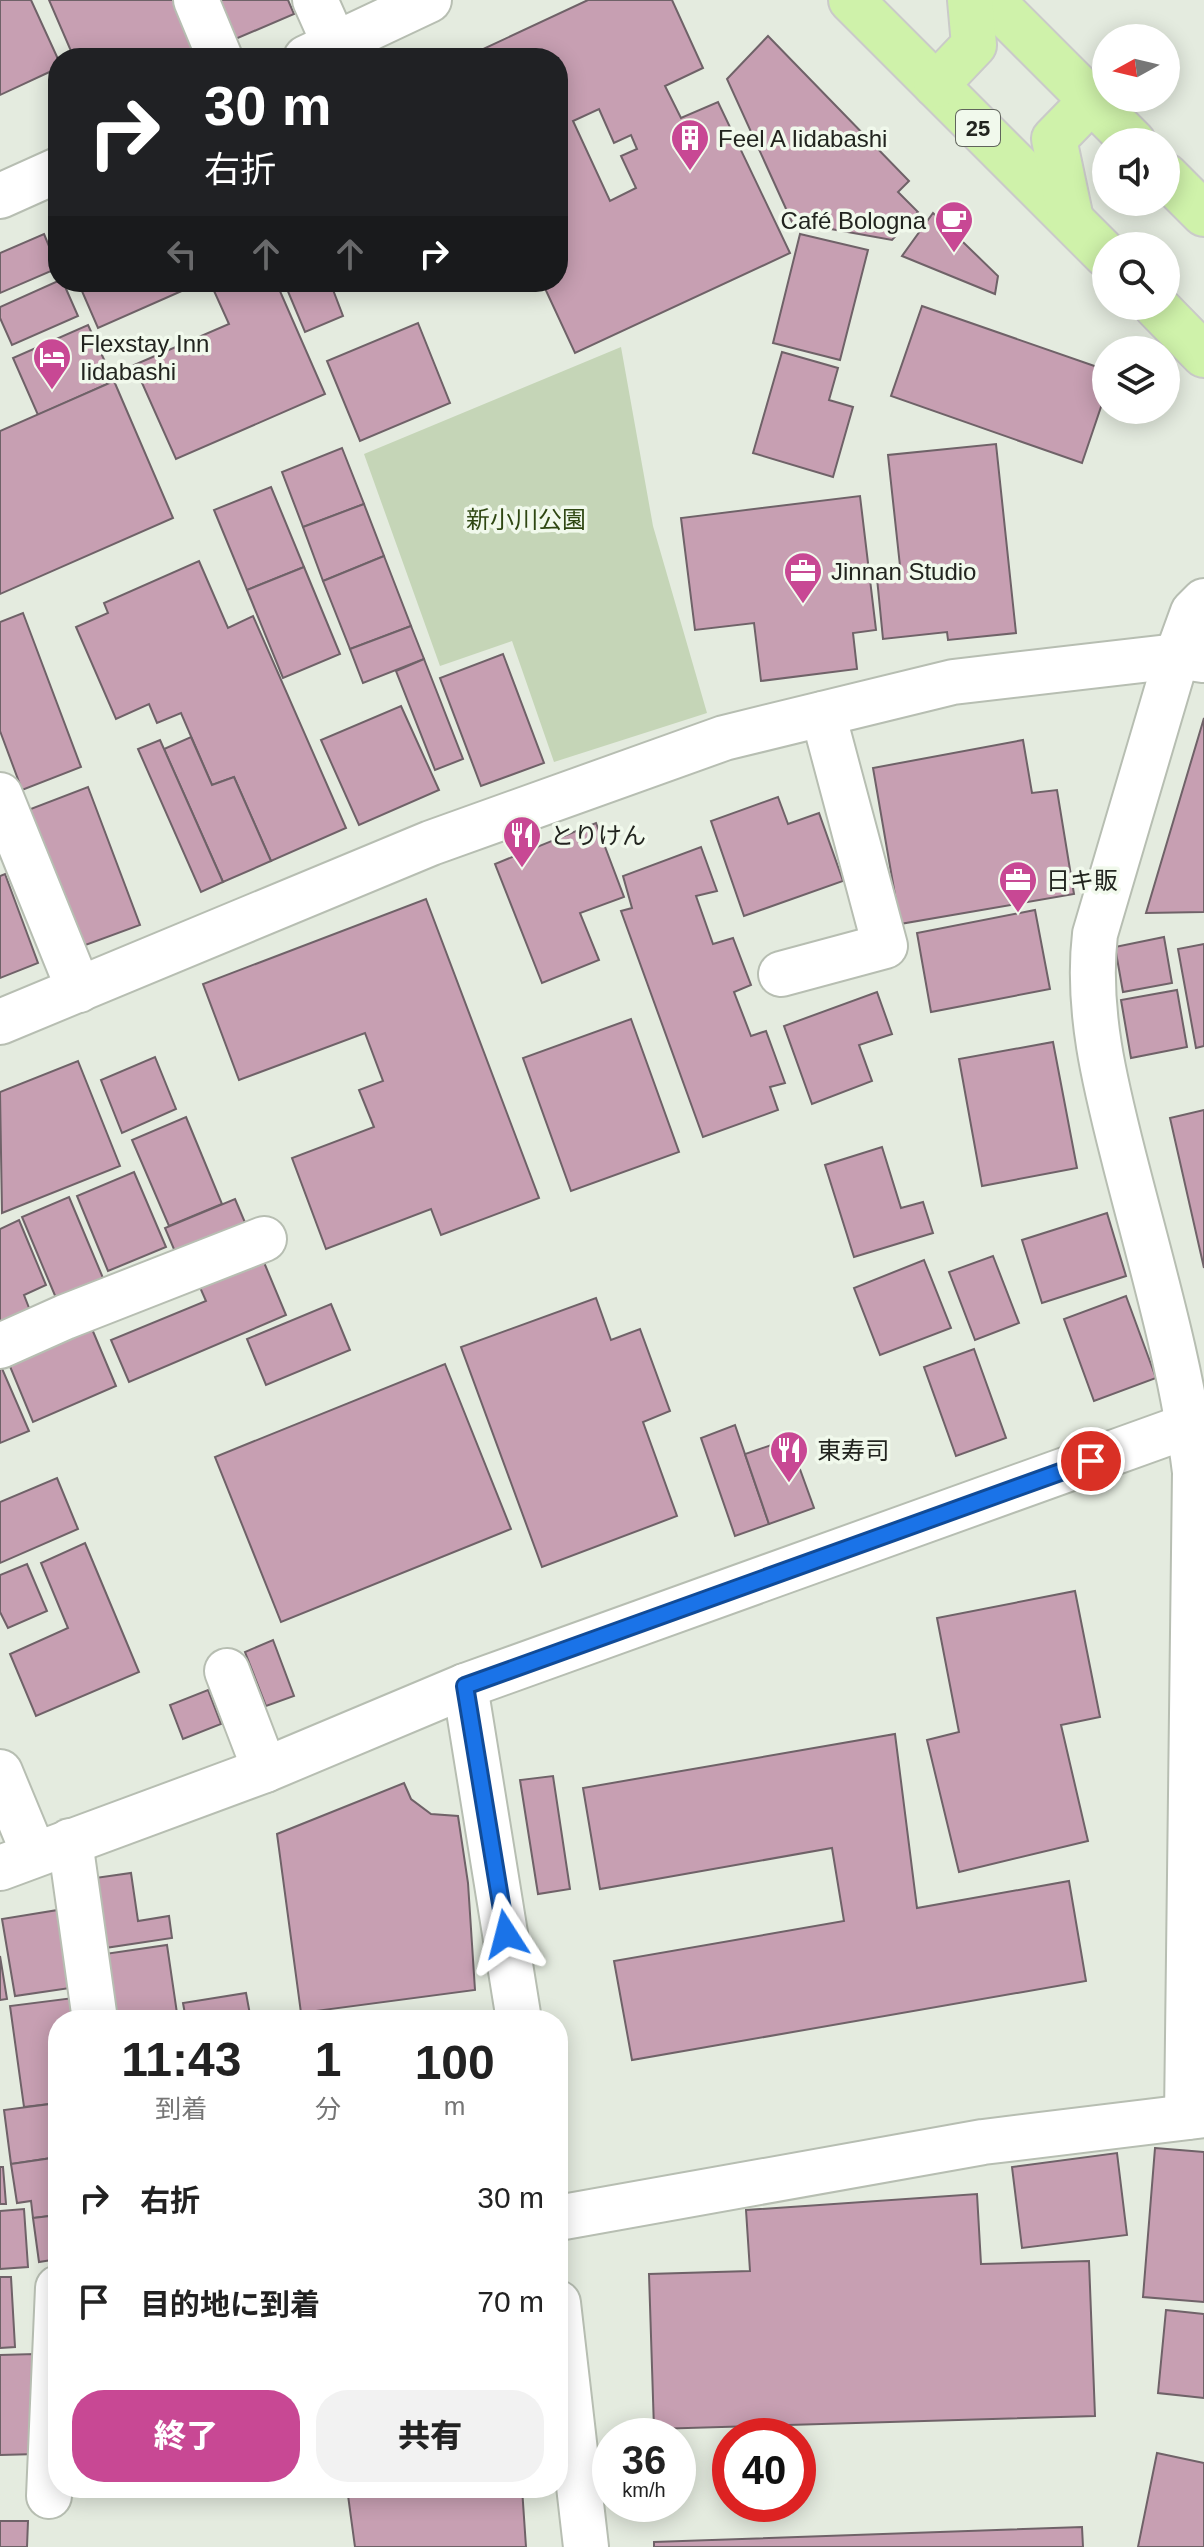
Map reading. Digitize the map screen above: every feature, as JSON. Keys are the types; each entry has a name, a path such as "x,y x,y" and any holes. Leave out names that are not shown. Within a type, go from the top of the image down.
{"main road":[{"name":"25","path":"851,0 1092,241"},
{"path":"936,85 974,45 970,0"},
{"path":"991,0 1092,100 1054,139 1071,219"},
{"path":"1104,112 1119,128"},
{"path":"1180,190 1204,214"},
{"path":"1170,320 1204,355"}],"street":[{"path":"196,0 216,48"},
{"path":"315,0 320,48"},
{"path":"326,48 429,0"},
{"path":"0,196 48,174"},
{"path":"568,2216 983,2142 1196,2116 1186,2077 1197,1423 1179,1376 1101,1065 1091,966 1095,934 1190,658 1193,612 1204,601"},
{"path":"0,1022 431,843 724,738 953,682 1190,658"},
{"path":"781,974 885,946 823,714"},
{"path":"0,795 79,990"},
{"path":"0,1346 65,1317 264,1239"},
{"path":"35,1855 265,1770 465,1686 1197,1423"},
{"path":"227,1671 265,1770"},
{"path":"465,1686 517,2010"},
{"path":"0,1772 35,1855 91,2010"},
{"path":"568,2390 586,2547"}],"green space":[{"name":"新小川公園","path":"621,347 653,526 707,713 554,762 512,641 440,666 364,454"}],"building":[{"path":"0,0 31,0 53,48 48,48 48,73 0,95"},
{"path":"49,0 181,0 200,45 193,48 70,48"},
{"path":"208,0 288,0 294,14 226,43"},
{"name":"Feel A Iidabashi","path":"588,0 672,0 703,68 665,86 681,118 718,102 790,253 575,353 547,292 568,292 568,48 485,48","holes":["599,109 614,143 631,135 637,149 621,156 636,188 610,201 573,121"]},
{"path":"768,36 909,181 898,192 918,212 892,240 792,222 727,79"},
{"path":"933,213 998,276 995,294 902,256"},
{"path":"44,234 48,244 48,272 0,293 0,253"},
{"path":"800,234 868,250 840,360 773,343"},
{"path":"48,285 48,292 67,292 78,316 12,345 0,318 0,307"},
{"path":"82,292 179,292 98,328"},
{"path":"215,292 280,292 325,394 176,459 134,365 229,324"},
{"path":"288,292 334,292 343,316 305,332"},
{"path":"922,306 1092,365 1092,424 1095,424 1082,463 891,396"},
{"path":"418,323 450,403 360,441 327,361"},
{"path":"88,325 114,381 38,415 13,358"},
{"path":"782,352 838,368 829,400 853,407 833,477 753,453"},
{"path":"114,381 173,518 0,594 0,431"},
{"path":"996,444 1016,633 948,640 947,632 883,639 876,568 900,566 888,455"},
{"path":"342,448 364,504 303,527 282,472"},
{"path":"271,487 304,567 247,590 214,510"},
{"path":"860,496 876,630 853,633 857,669 761,681 754,623 695,630 681,518"},
{"path":"364,504 384,556 323,581 303,527"},
{"path":"384,556 411,626 350,649 323,581"},
{"path":"199,561 228,628 253,616 346,828 271,861 234,777 212,785 181,713 157,723 149,704 116,719 76,627 108,613 104,603"},
{"path":"304,567 340,654 283,678 247,590"},
{"path":"23,613 81,767 22,790 0,731 0,622"},
{"path":"411,626 424,659 363,683 350,649"},
{"path":"503,654 544,763 481,786 440,678"},
{"path":"424,659 463,759 435,770 396,671"},
{"path":"401,706 439,790 359,825 321,740"},
{"path":"1204,718 1204,912 1146,913"},
{"path":"191,737 212,785 234,777 271,861 223,882 164,749"},
{"path":"160,740 223,882 201,892 138,749"},
{"path":"1023,740 1032,793 1057,790 1074,894 900,924 873,768"},
{"path":"88,787 140,925 80,947 28,810"},
{"path":"778,797 788,824 819,813 843,881 744,916 711,821"},
{"path":"596,823 624,897 580,913 599,960 542,983 495,864"},
{"path":"701,847 717,891 696,896 713,944 733,938 751,985 734,992 751,1036 766,1031 785,1083 770,1087 778,1110 703,1137 621,911 632,908 623,876"},
{"path":"5,874 38,963 0,978 0,876"},
{"path":"426,899 539,1198 441,1235 431,1209 326,1249 292,1158 374,1127 359,1090 383,1081 365,1033 239,1080 203,984"},
{"path":"1035,910 1050,989 931,1012 917,933"},
{"path":"1164,937 1172,983 1123,992 1115,947"},
{"path":"1204,944 1204,1046 1196,1048 1178,949"},
{"path":"1177,990 1187,1047 1131,1058 1121,1000"},
{"path":"877,992 892,1034 859,1045 872,1081 812,1104 784,1026"},
{"path":"631,1019 679,1152 571,1191 523,1058"},
{"path":"1053,1042 1077,1168 982,1186 959,1059"},
{"path":"155,1057 176,1109 122,1133 101,1080"},
{"path":"78,1061 120,1166 2,1213 0,1092"},
{"path":"1204,1110 1204,1268 1170,1118"},
{"path":"186,1117 222,1204 169,1226 132,1140"},
{"path":"882,1147 901,1208 923,1202 933,1233 854,1257 825,1165"},
{"path":"134,1172 166,1247 108,1271 77,1196"},
{"path":"69,1197 103,1278 56,1298 22,1217"},
{"path":"235,1199 249,1232 179,1261 165,1228"},
{"path":"1107,1213 1126,1276 1042,1303 1022,1240"},
{"path":"19,1220 46,1285 24,1295 31,1313 0,1326 0,1229"},
{"path":"993,1256 1019,1323 975,1340 949,1272"},
{"path":"263,1260 286,1315 129,1382 111,1340 206,1301 195,1276"},
{"path":"924,1260 951,1328 880,1355 854,1288"},
{"path":"1126,1296 1156,1378 1094,1401 1064,1319"},
{"path":"596,1298 611,1340 640,1329 670,1411 643,1422 677,1516 542,1567 461,1347"},
{"path":"331,1304 350,1350 266,1385 247,1339"},
{"path":"92,1329 116,1386 33,1422 9,1364"},
{"path":"974,1349 1006,1438 956,1456 924,1367"},
{"path":"0,1364 29,1431 0,1443"},
{"path":"445,1364 511,1529 281,1622 215,1457"},
{"path":"735,1425 769,1524 735,1536 701,1438"},
{"path":"789,1439 814,1508 769,1524 745,1454"},
{"path":"57,1478 78,1529 0,1563 0,1502"},
{"path":"85,1543 139,1672 36,1716 10,1654 68,1628 41,1563"},
{"path":"27,1564 47,1611 8,1628 0,1612 0,1575"},
{"path":"1075,1591 1100,1717 1061,1725 1088,1841 959,1872 927,1740 959,1732 937,1618"},
{"path":"273,1640 294,1696 266,1706 245,1652"},
{"path":"208,1690 221,1724 183,1739 170,1705"},
{"path":"895,1734 917,1908 1069,1881 1086,1981 632,2060 614,1961 844,1921 832,1848 600,1889 583,1788"},
{"path":"553,1776 570,1889 538,1894 520,1780"},
{"path":"404,1783 411,1799 431,1814 458,1816 468,1883 475,1990 324,2010 301,2010 277,1834"},
{"path":"131,1873 138,1921 169,1916 172,1938 105,1948 95,1878"},
{"path":"64,1909 77,1987 15,1996 2,1919"},
{"path":"167,1945 177,2010 106,2010 98,1955"},
{"path":"0,1956 7,1999 0,2000"},
{"path":"246,1993 249,2010 184,2010 183,2003"},
{"path":"81,1997 83,2010 48,2010 48,2104 24,2107 10,2006"},
{"path":"48,2104 48,2158 11,2164 4,2110"},
{"path":"1155,2148 1204,2152 1204,2302 1143,2297"},
{"path":"1117,2153 1127,2235 1022,2248 1012,2167"},
{"path":"48,2159 48,2216 33,2218 31,2201 17,2203 11,2164"},
{"path":"0,2167 3,2167 6,2204 0,2204"},
{"path":"977,2194 981,2264 1089,2261 1095,2416 816,2424 816,2418 712,2418 712,2427 696,2428 696,2418 654,2418 649,2274 750,2271 746,2210"},
{"path":"24,2209 28,2267 0,2269 0,2211"},
{"path":"48,2216 48,2261 39,2262 33,2218"},
{"path":"0,2277 11,2277 15,2347 0,2348"},
{"path":"1166,2310 1204,2314 1204,2398 1158,2393"},
{"path":"35,2354 37,2454 0,2455 0,2355"},
{"path":"1157,2453 1204,2463 1204,2547 1138,2547"},
{"path":"348,2498 523,2498 526,2547 355,2547"},
{"path":"0,2521 28,2521 27,2547 0,2547"},
{"path":"1082,2527 1083,2547 654,2547 654,2542"}],"place":[{"name":"Feel A Iidabashi","path":"690,172"},
{"name":"Café Bologna","path":"954,254"},
{"name":"Flexstay Inn Iidabashi","path":"52,391"},
{"name":"Jinnan Studio","path":"803,605"},
{"name":"とりけん","path":"522,869"},
{"name":"日キ販","path":"1018,914"},
{"name":"東寿司","path":"789,1484"}],"route":[{"path":"506,1934 465,1686 1091,1461"}]}
